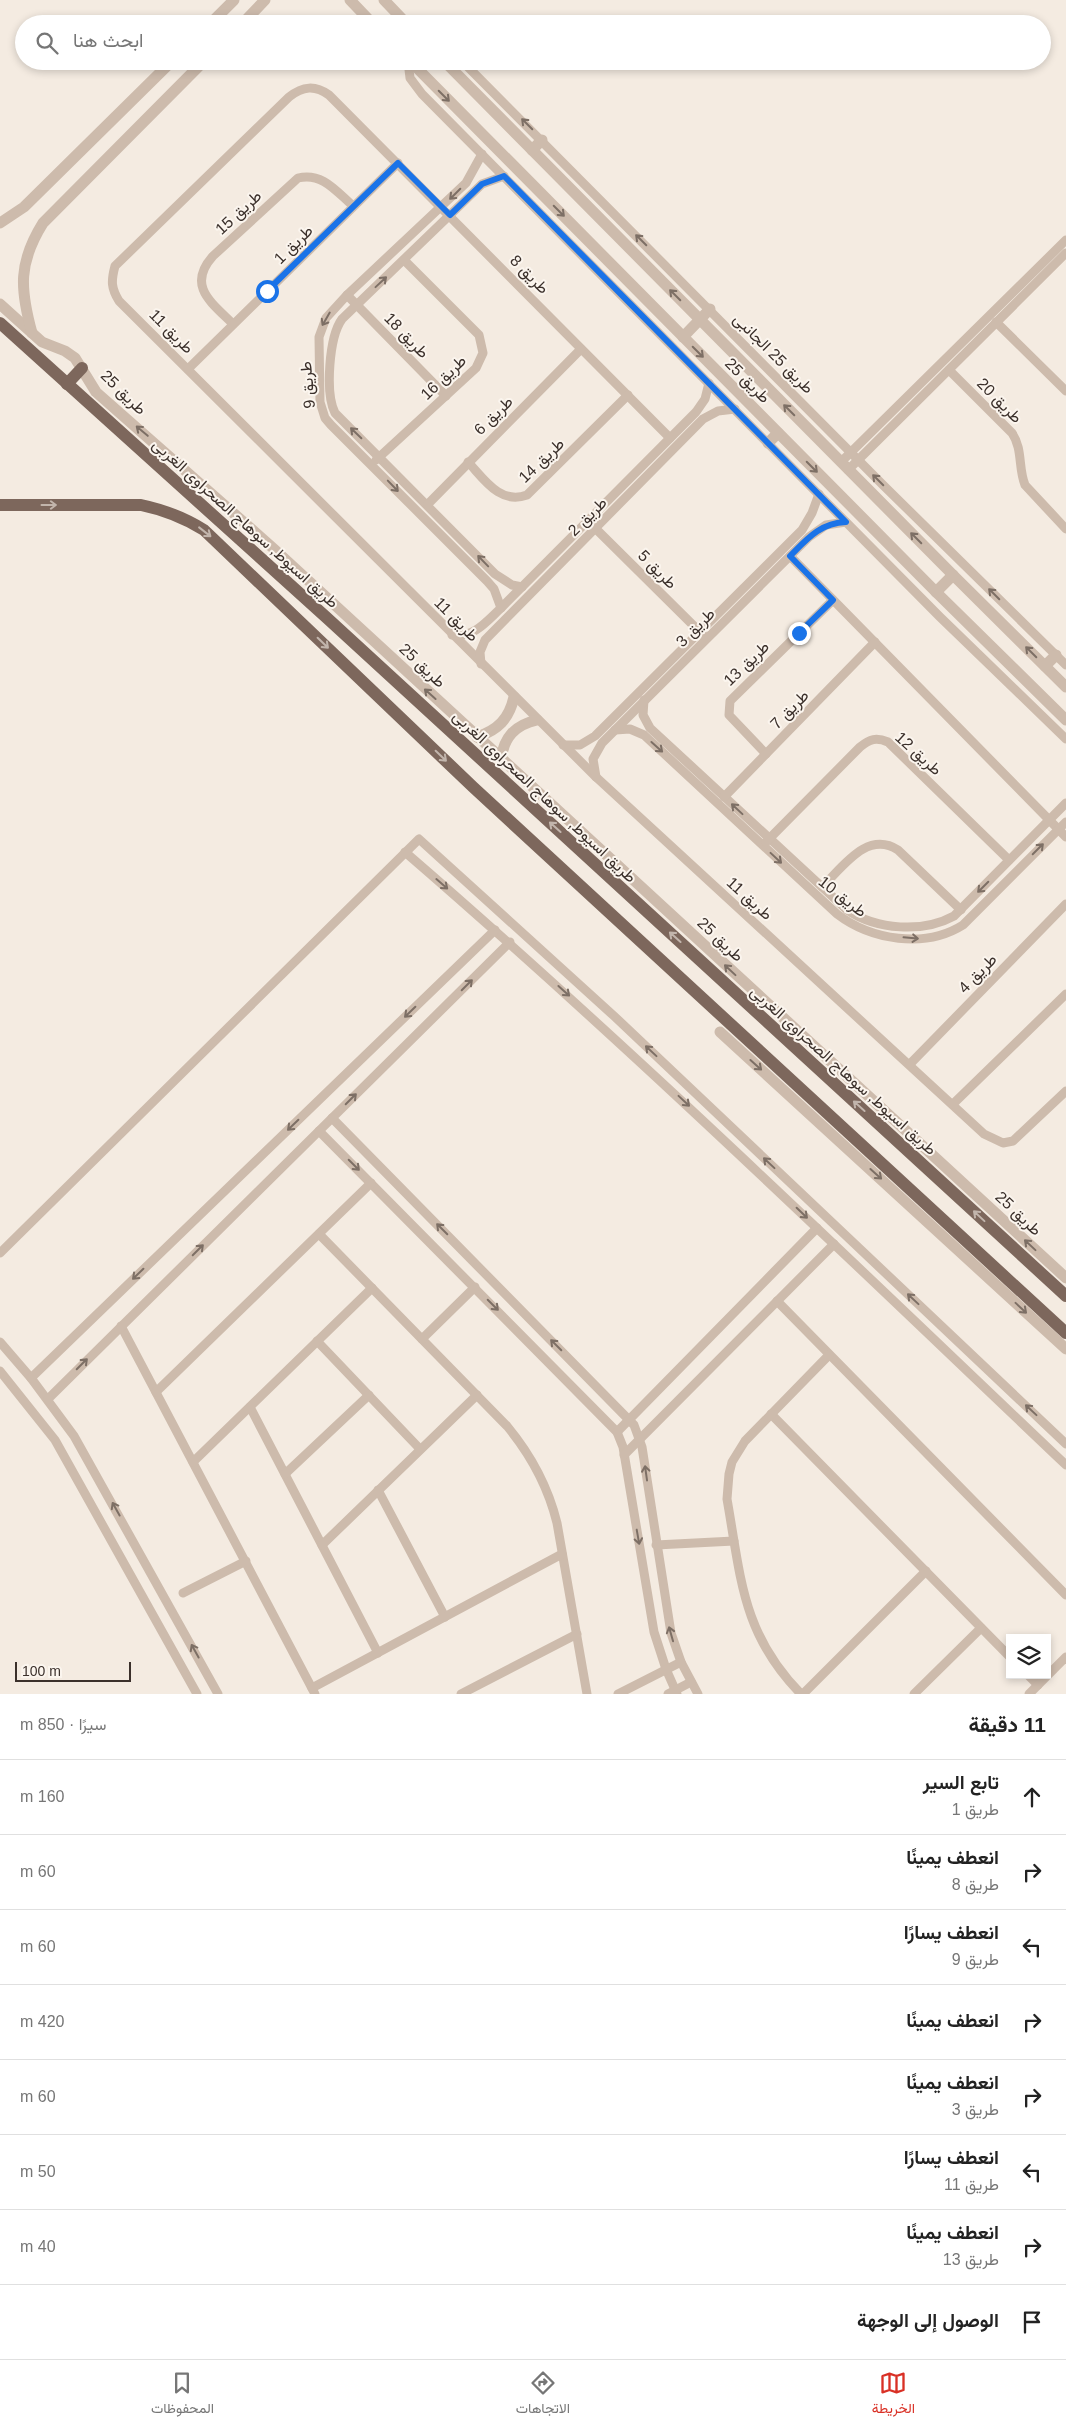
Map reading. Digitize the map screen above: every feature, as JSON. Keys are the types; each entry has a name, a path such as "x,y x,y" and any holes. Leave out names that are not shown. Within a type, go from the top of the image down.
{"main road":[{"name":"طريق اسيوط, سوهاج الصحراوى الغربى","path":"0,323 67,384 100,404 328,618 1066,1296"},
{"path":"67,384 82,368"},
{"name":"طريق اسيوط, سوهاج الصحراوى الغربى","path":"0,505 141,505 164,510 184,518 204,530 724,1027 1066,1333"}],"street":[{"path":"219,15 234,0"},
{"path":"251,15 265,0"},
{"path":"350,0 364,15"},
{"path":"384,0 398,15"},
{"path":"0,223 24,207 163,70"},
{"path":"32,334 23,294 22,274 26,256 43,223 195,70"},
{"path":"410,70 410,78 415,86 846,522 1066,739"},
{"name":"طريق 25","path":"418,70 936,592 1066,720"},
{"name":"طريق 25","path":"453,70 1066,687"},
{"name":"طريق 25 الجانبى","path":"471,70 858,460 1066,665"},
{"name":"طريق 11","path":"367,133 322,90 305,88 296,91 115,266 111,279 112,290 119,301 514,698 596,777 984,1134 993,1140 1003,1143 1013,1141 1066,1091"},
{"name":"طريق 8","path":"367,133 670,438"},
{"path":"532,150 542,140"},
{"name":"طريق 9","path":"482,154 466,183 331,311 322,325 319,337 320,402 325,418 487,581 494,589 501,608"},
{"name":"طريق 1","path":"188,369 398,163"},
{"name":"طريق 15","path":"233,324 207,298 202,288 201,276 205,265 213,256 298,178 308,175 318,177 353,206"},
{"name":"طريق 9","path":"504,176 482,184 356,305 336,328 332,340 330,400 336,413 428,504 495,574 512,585 522,587"},
{"path":"845,466 858,460 996,322 1066,240"},
{"path":"845,466 851,452 1028,284 1066,253"},
{"name":"طريق 16","path":"371,464 476,368 482,353 479,335 404,260"},
{"name":"طريق 18","path":"347,295 446,396"},
{"name":"طريق 25","path":"0,304 32,334 53,348 75,358 100,404 145,432 1066,1278"},
{"path":"683,337 710,309"},
{"path":"996,322 1066,391"},
{"name":"طريق 6","path":"428,504 581,349"},
{"name":"طريق 20","path":"948,370 1012,433 1019,446 1024,485 1066,529"},
{"path":"309,371 319,371"},
{"name":"طريق 2","path":"452,635 460,636 475,632 501,608 701,406 709,383"},
{"name":"طريق 14","path":"468,462 502,496 510,498 527,495 628,395"},
{"name":"طريق 2","path":"481,664 480,652 485,640 703,419 718,411 735,409"},
{"path":"768,443 778,433"},
{"name":"طريق 3","path":"596,777 593,759 596,750 802,530 812,513 819,494"},
{"name":"طريق 5","path":"589,521 703,635"},
{"name":"طريق 3","path":"563,745 580,745 595,736 817,530 836,522 846,522"},
{"path":"790,556 1066,836"},
{"path":"936,592 953,575"},
{"name":"طريق 13","path":"766,754 729,715 730,700 833,600"},
{"name":"طريق 7","path":"724,797 874,642"},
{"path":"1045,666 1056,655"},
{"path":"477,736 498,727 506,719 514,698"},
{"name":"طريق 10","path":"644,700 643,715 650,728 822,887 856,916 880,925 934,925 957,913 1066,803"},
{"path":"501,759 503,747 508,737 521,726 537,720"},
{"name":"طريق 10","path":"615,730 630,729 644,735 836,914 851,925 875,934 921,939 937,938 963,926 1066,822"},
{"name":"طريق 12","path":"763,846 860,746 868,740 878,738 888,742 1009,860"},
{"path":"0,1253 419,839 620,1022 1066,1444"},
{"path":"822,887 868,845 879,842 889,844 898,850 957,913 963,926"},
{"path":"405,852 510,942 685,1102 1066,1465"},
{"name":"طريق 4","path":"910,1064 1066,904"},
{"path":"851,925 856,916"},
{"path":"31,1378 495,930"},
{"path":"48,1399 510,942"},
{"path":"953,1104 1066,994"},
{"path":"724,1027 1066,1349"},
{"path":"332,1118 629,1419 640,1439 670,1632 680,1662 698,1694"},
{"path":"319,1131 617,1432 624,1455 654,1632 673,1693 691,1682"},
{"path":"156,1392 371,1183"},
{"path":"617,1432 817,1228"},
{"path":"319,1234 477,1394 507,1426 532,1460 551,1500 587,1694"},
{"path":"624,1455 834,1244"},
{"path":"422,1339 475,1287"},
{"path":"193,1462 372,1288"},
{"path":"777,1301 1066,1595"},
{"path":"121,1326 313,1691 378,1653 562,1554"},
{"path":"317,1341 420,1449"},
{"path":"0,1342 48,1399 98,1476 218,1694"},
{"path":"830,1355 745,1441 732,1462 727,1499 742,1592 756,1632 775,1664 802,1694 926,1571"},
{"path":"0,1371 55,1440 197,1694"},
{"path":"322,1545 477,1394"},
{"path":"285,1474 369,1395"},
{"path":"250,1406 378,1653"},
{"path":"772,1414 1006,1652"},
{"path":"378,1490 444,1617"},
{"path":"656,1545 734,1541"},
{"path":"183,1593 246,1561"},
{"path":"914,1694 981,1628"},
{"path":"461,1694 577,1634"},
{"path":"1029,1694 1066,1657"},
{"path":"618,1694 680,1662"},
{"path":"1032,1679 1038,1685"}],"route":[{"path":"267,291 398,163 450,215 482,184 492,178 504,176 846,522 836,522 817,530 790,556 833,600 799,633"}]}
